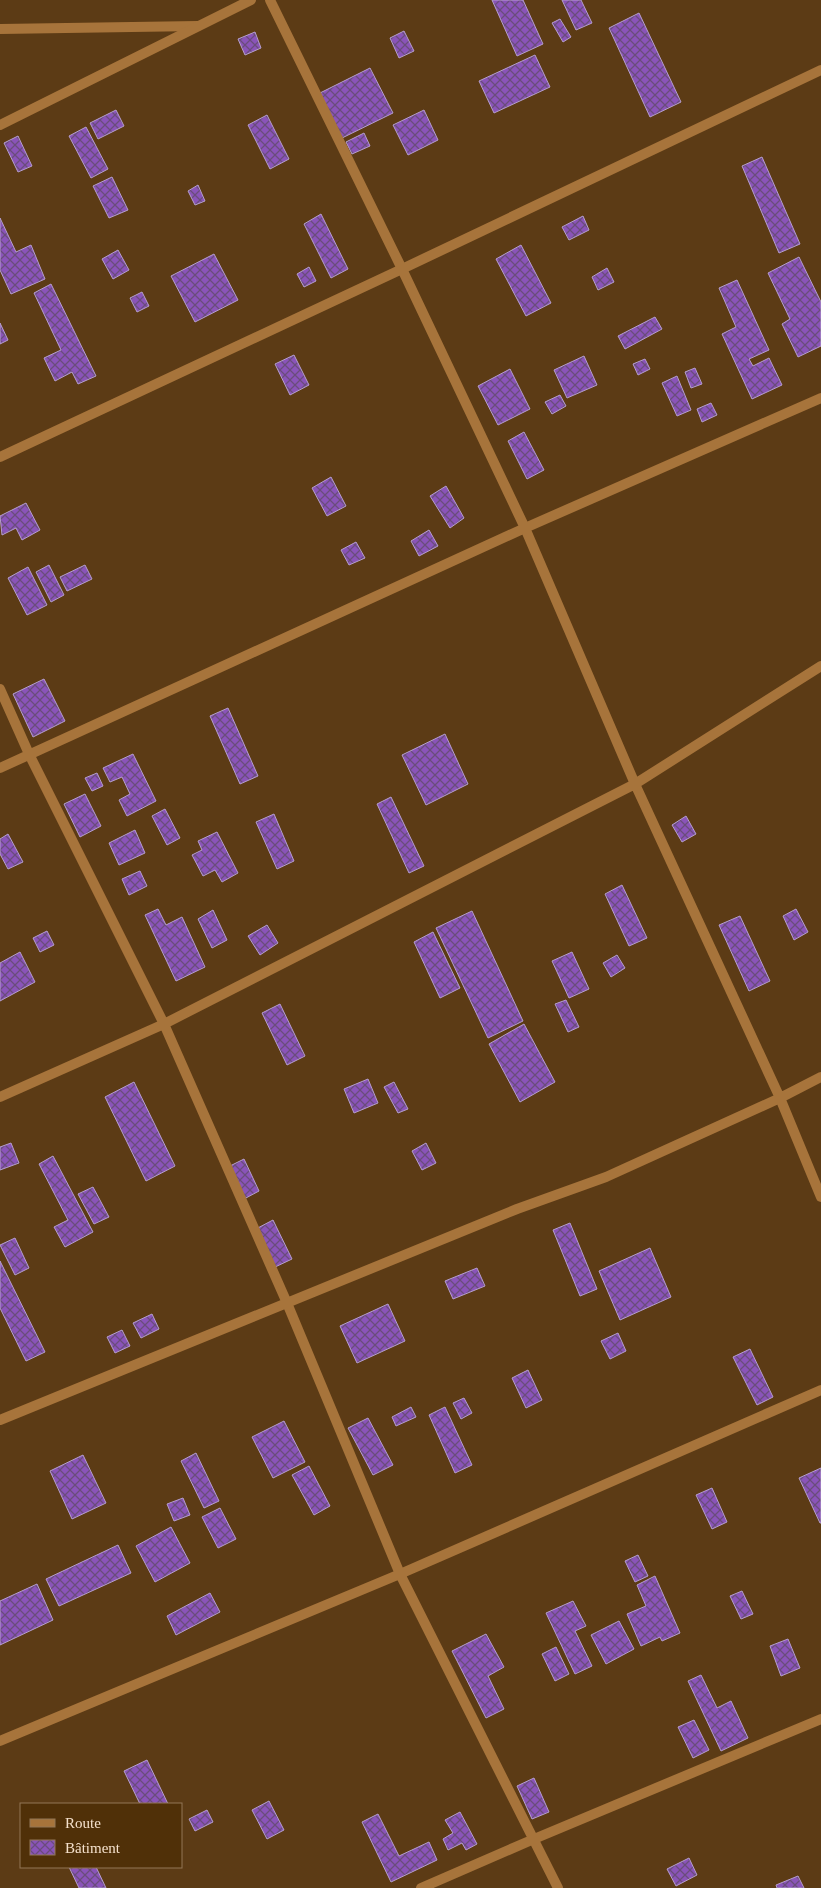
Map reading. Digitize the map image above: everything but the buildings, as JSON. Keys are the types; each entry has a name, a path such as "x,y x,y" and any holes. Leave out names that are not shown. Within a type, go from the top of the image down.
{"street":[{"path":"0,124 251,0"},
{"path":"270,0 402,269 525,528 635,784 780,1098 821,1197"},
{"path":"0,29 198,26"},
{"path":"0,457 821,70"},
{"path":"0,768 525,528 821,398"},
{"path":"0,1097 164,1024 635,784 821,666"},
{"path":"0,689 28,754 164,1024 287,1303 400,1574 558,1888"},
{"path":"0,1420 517,1209 606,1177 780,1098 821,1077"},
{"path":"0,1741 400,1574 821,1390"},
{"path":"421,1888 821,1719"}]}
